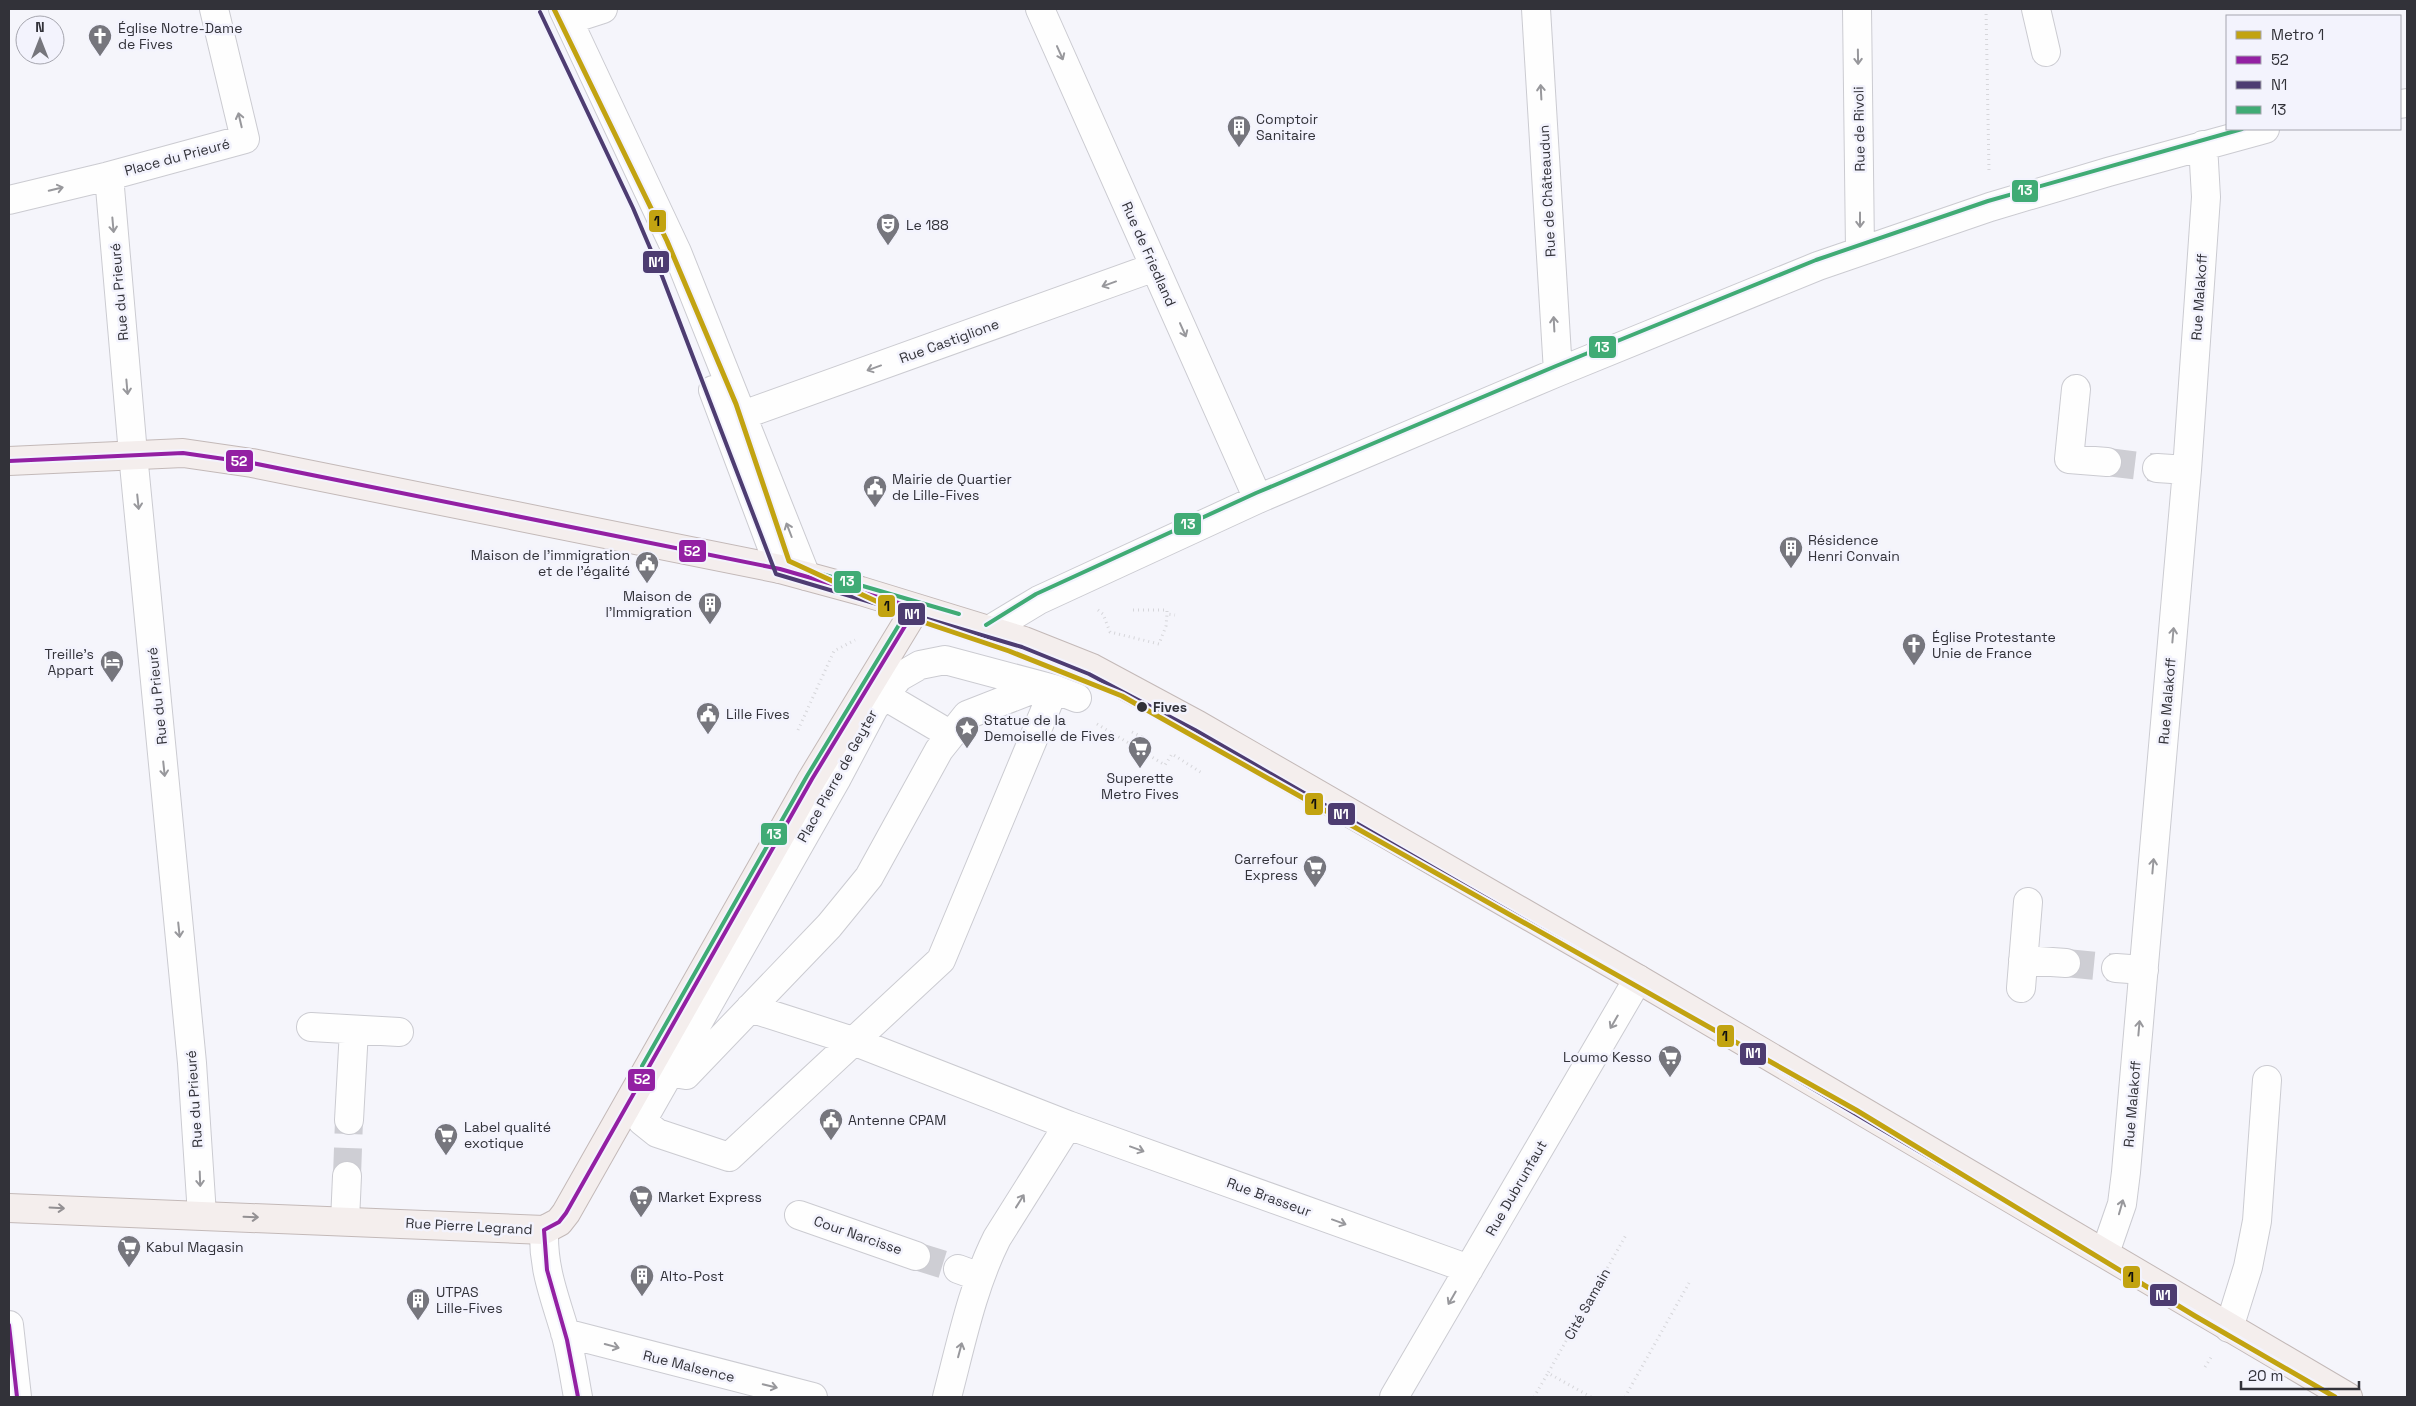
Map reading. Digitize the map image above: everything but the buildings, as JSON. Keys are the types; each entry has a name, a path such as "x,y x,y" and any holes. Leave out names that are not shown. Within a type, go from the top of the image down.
{"main road":[{"path":"9,461 183,452 252,463 780,569 989,630 1071,658 1147,698 1638,979 2348,1397"},
{"name":"Rue Pierre Legrand","path":"9,1208 345,1220 544,1230 559,1222 659,1071 812,778 916,608"}],"street":[{"name":"Place du Prieuré","path":"9,200 109,176 245,139 214,9"},
{"path":"559,12 603,9"},
{"name":"Rue de Friedland","path":"1040,9 1258,500"},
{"name":"Rue de Châteaudun","path":"1536,9 1558,372"},
{"name":"Rue de Rivoli","path":"1857,9 1860,250"},
{"path":"2036,9 2046,52"},
{"path":"559,12 677,252 806,576"},
{"path":"559,12 668,274 780,569"},
{"path":"989,630 1039,600 1258,500 1558,372 1860,250 1990,207 2261,130"},
{"name":"Rue Malakoff","path":"2105,1253 2122,1204 2144,970 2187,470 2206,197 2203,145"},
{"name":"Rue du Prieuré","path":"109,176 133,454 192,1063 202,1215"},
{"name":"Rue Castiglione","path":"743,415 1155,267"},
{"path":"2076,389 2069,459 2107,462"},
{"path":"2157,468 2187,470"},
{"name":"Place Pierre de Geyter","path":"945,660 1066,693 941,960 729,1157 657,1133 642,1122 659,1071 837,778 874,708 899,677 920,665 945,660"},
{"path":"659,1071 686,1074 829,926 869,877 939,750 967,715 1031,690 1066,693"},
{"name":"Place Pierre de Geyter","path":"895,702 951,735"},
{"path":"2021,988 2028,902"},
{"path":"2023,960 2066,963"},
{"path":"2116,968 2144,970"},
{"name":"Rue Dubrunfaut","path":"1394,1397 1638,979"},
{"path":"750,1008 854,1041"},
{"path":"311,1027 399,1032"},
{"path":"349,1120 354,1030"},
{"name":"Rue Brasseur","path":"854,1041 1068,1125 1469,1269"},
{"path":"2229,1328 2248,1267 2257,1220 2267,1080"},
{"path":"947,1397 969,1273 997,1238 1068,1125"},
{"path":"345,1220 347,1176"},
{"name":"Cour Narcisse","path":"799,1215 916,1256"},
{"path":"544,1230 543,1252 546,1273 565,1333 578,1397"},
{"path":"9,1325 17,1397"},
{"name":"Rue Malsence","path":"565,1333 813,1397"}],"path":[{"path":"1986,9 1990,207"},
{"path":"1067,587 1103,614 1110,632 1159,644 1166,626 1167,610 1133,610"},
{"path":"1167,614 1175,615"},
{"path":"794,738 834,651 859,638"},
{"path":"1066,693 1072,709 1165,765 1172,754 1202,773"},
{"name":"Cité Samain","path":"1534,1397 1626,1235"},
{"path":"1625,1397 1690,1283"},
{"path":"1548,1373 1591,1397"}],"tunnel":[{"path":"2107,462 2157,468"},
{"path":"2066,963 2116,968"},
{"path":"347,1176 349,1120"},
{"path":"916,1256 958,1269"}],"metro line":[{"name":"1","path":"554,9 667,241 736,404 789,561 917,620 1009,651 1122,696 1856,1110 2195,1316 2335,1397"}],"transit line":[{"name":"N1","path":"540,12 633,208 662,276 776,574 1022,647 1089,674 1195,730 1635,984 2336,1397"},
{"name":"13","path":"986,625 1036,594 1256,493 1556,366 1816,260 1988,201 2238,130"},
{"name":"52","path":"9,461 183,453 252,463 780,569 916,608"},
{"name":"13","path":"808,570 959,614"},
{"name":"13","path":"642,1066 807,776 911,605"},
{"name":"52","path":"544,1230 559,1222 566,1213 812,779 916,608"},
{"name":"52","path":"544,1230 547,1270 567,1340 578,1397"},
{"name":"52","path":"9,1325 17,1397"}],"place":[{"name":"Église Notre-Dame de Fives","path":"100,57"},
{"name":"Comptoir Sanitaire","path":"1239,148"},
{"name":"Le 188","path":"888,246"},
{"name":"Mairie de Quartier de Lille-Fives","path":"875,508"},
{"name":"Résidence Henri Convain","path":"1791,569"},
{"name":"Maison de l’immigration et de l’égalité","path":"647,584"},
{"name":"Maison de l'Immigration","path":"710,625"},
{"name":"Église Protestante Unie de France","path":"1914,666"},
{"name":"Treille's Appart","path":"112,683"},
{"name":"Fives","path":"1142,707"},
{"name":"Lille Fives","path":"708,735"},
{"name":"Statue de la Demoiselle de Fives","path":"967,749"},
{"name":"Superette Metro Fives","path":"1140,769"},
{"name":"Carrefour Express","path":"1315,888"},
{"name":"Loumo Kesso","path":"1670,1078"},
{"name":"Antenne CPAM","path":"831,1141"},
{"name":"Label qualité exotique","path":"446,1156"},
{"name":"Market Express","path":"641,1218"},
{"name":"Kabul Magasin","path":"129,1268"},
{"name":"Alto-Post","path":"642,1297"},
{"name":"UTPAS Lille-Fives","path":"418,1321"}]}
